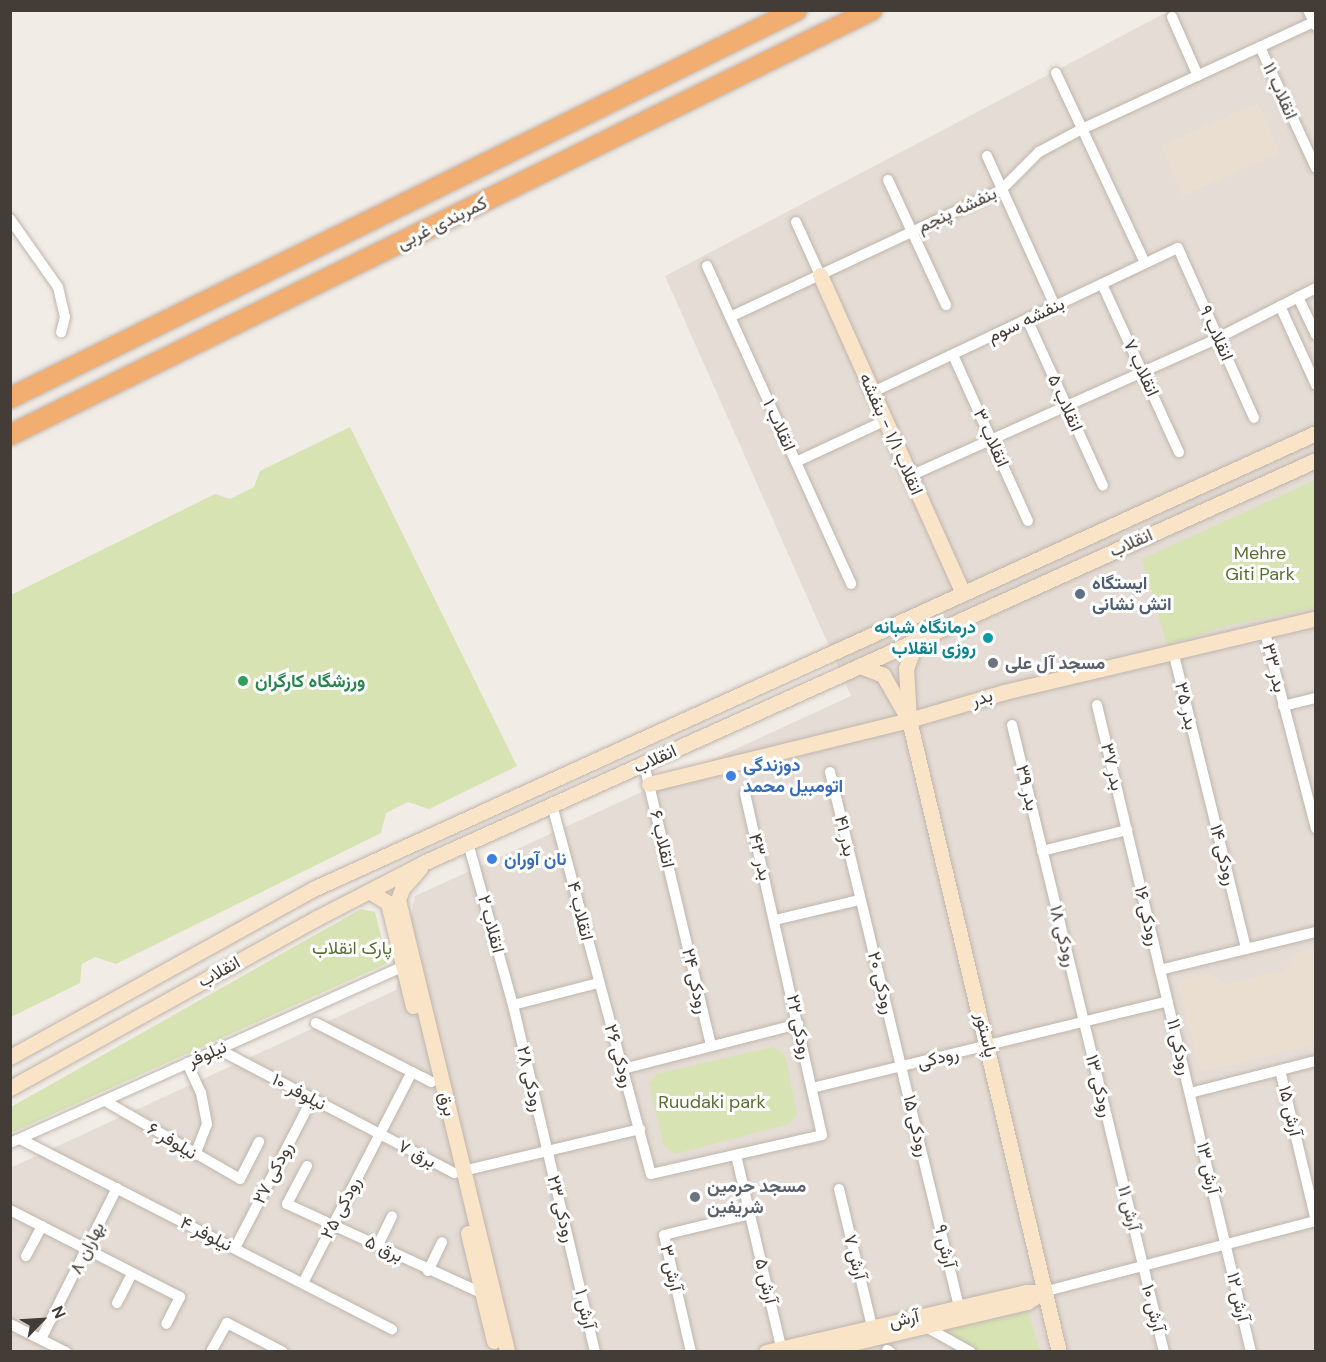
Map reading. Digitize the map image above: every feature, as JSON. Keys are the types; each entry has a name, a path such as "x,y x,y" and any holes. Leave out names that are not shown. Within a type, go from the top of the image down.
{"highway":[{"name":"کمربندی غربی","path":"10,398 798,10"},
{"name":"کمربندی غربی","path":"10,435 872,10"}],"street":[{"path":"1308,10 1315,23"},
{"path":"1172,17 1198,76"},
{"name":"بنفشه پنجم","path":"730,317 1001,190 1039,152 1082,129 1315,23"},
{"name":"انقلاب ۱۱","path":"1260,47 1316,168"},
{"path":"1056,73 1145,263"},
{"path":"987,156 1055,306"},
{"path":"888,180 946,305"},
{"path":"10,219 58,287 65,317 61,333"},
{"path":"796,222 820,275"},
{"name":"بنفشه سوم","path":"873,392 1178,248"},
{"name":"انقلاب ۹","path":"1178,248 1254,418"},
{"name":"انقلاب ۱","path":"707,266 851,584"},
{"name":"انقلاب ۱/۱ - بنفشه","path":"820,275 963,593"},
{"name":"انقلاب ۷","path":"1102,284 1179,452"},
{"path":"910,476 1218,338 1316,288"},
{"path":"1298,297 1316,335"},
{"path":"1280,306 1316,385"},
{"name":"انقلاب ۵","path":"1028,319 1103,486"},
{"name":"انقلاب ۳","path":"953,355 1028,521"},
{"path":"796,462 886,420"},
{"name":"انقلاب","path":"10,1057 105,1002 313,889 1316,433"},
{"name":"انقلاب","path":"10,1088 116,1028 423,863 1316,460"},
{"name":"بدر","path":"649,784 909,720 1004,692 1316,618"},
{"name":"بدر ۳۳","path":"1264,629 1316,828"},
{"path":"909,720 906,668 913,650 927,636"},
{"name":"بدر ۳۵","path":"1173,651 1199,761"},
{"path":"860,666 883,675 909,720"},
{"path":"1283,706 1316,698"},
{"name":"بدر ۳۷","path":"1097,705 1127,830"},
{"name":"پاستور","path":"909,720 989,1045 1043,1292 1059,1352"},
{"name":"بدر ۳۹","path":"1012,725 1042,850"},
{"name":"رودکی ۱۴","path":"1199,761 1246,950"},
{"name":"انقلاب ۶","path":"644,764 680,915"},
{"name":"بدر ۴۱","path":"831,771 859,900"},
{"name":"بدر ۴۳","path":"745,794 775,920"},
{"name":"انقلاب ۴","path":"552,805 598,983"},
{"path":"1042,850 1127,830"},
{"name":"رودکی ۱۶","path":"1127,830 1168,1001"},
{"name":"انقلاب ۲","path":"468,843 513,1005"},
{"name":"رودکی ۱۸","path":"1042,850 1084,1022"},
{"name":"برق","path":"423,863 402,889 398,900 408,964 432,1082 459,1172 481,1293 497,1352"},
{"name":"برق","path":"369,891 388,903 408,964 459,1172 507,1352"},
{"path":"775,920 859,900"},
{"name":"رودکی ۲۰","path":"859,900 902,1066"},
{"name":"رودکی ۲۴","path":"680,915 711,1046"},
{"name":"رودکی ۲۲","path":"736,1155 822,1135 775,920"},
{"path":"1160,970 1316,932"},
{"name":"نیلوفر","path":"15,1141 408,964"},
{"path":"513,1005 598,983"},
{"name":"رودکی ۲۶","path":"598,983 651,1174 736,1155"},
{"name":"رودکی","path":"812,1088 1168,1001"},
{"name":"رودکی ۱۱","path":"1168,1001 1190,1093"},
{"path":"105,1002 116,1028"},
{"name":"رودکی ۲۸","path":"513,1005 547,1152"},
{"name":"رودکی ۱۳","path":"1084,1022 1115,1151"},
{"path":"316,1023 432,1082"},
{"path":"623,1069 798,1024"},
{"name":"نیلوفر ۱۰","path":"218,1049 380,1134"},
{"path":"1190,1093 1316,1061"},
{"path":"187,1063 203,1102 207,1124 195,1155"},
{"name":"رودکی ۱۵","path":"902,1066 930,1186"},
{"name":"آرش ۱۵","path":"1280,1070 1316,1221"},
{"name":"رودکی ۲۵","path":"303,1283 412,1072"},
{"name":"آرش ۱۳","path":"1190,1093 1225,1242"},
{"name":"رودکی ۲۷","path":"235,1248 312,1099"},
{"name":"نیلوفر ۶","path":"105,1101 240,1179 259,1142"},
{"path":"459,1172 640,1129"},
{"name":"برق ۷","path":"380,1134 459,1172"},
{"name":"نیلوفر ۴","path":"15,1141 117,1188 392,1329"},
{"name":"آرش ۱۱","path":"1115,1151 1143,1265"},
{"name":"رودکی ۲۳","path":"547,1152 575,1267"},
{"name":"آرش ۵","path":"736,1155 750,1214 774,1349"},
{"name":"برق ۵","path":"307,1166 287,1204 332,1227 378,1245 428,1271 481,1293"},
{"name":"آرش ۹","path":"930,1186 959,1307"},
{"name":"بهاران ۸","path":"41,1339 117,1188"},
{"name":"آرش ۷","path":"839,1189 872,1326"},
{"path":"10,1210 180,1298 166,1324"},
{"name":"آرش ۳","path":"691,1352 663,1235 750,1214"},
{"path":"378,1245 392,1216"},
{"name":"آرش","path":"774,1349 1026,1292 1043,1292 1225,1242 1316,1221"},
{"path":"26,1256 42,1226"},
{"path":"428,1271 442,1242"},
{"name":"آرش ۱۲","path":"1225,1242 1251,1352"},
{"name":"آرش ۱۰","path":"1143,1265 1164,1352"},
{"name":"آرش ۱","path":"575,1267 596,1352"},
{"path":"117,1304 132,1273"},
{"name":"آرش","path":"814,1352 1027,1302 1043,1292"},
{"path":"212,1350 227,1323 278,1350"},
{"path":"10,1324 66,1352"},
{"path":"926,1327 971,1352"}],"shaded area":[{"path":"1169,11 1315,11 1315,1351 11,1351 10,1168 396,990 415,896 851,696 665,276"},
{"path":"1258,103 1280,152 1183,195 1161,146"},
{"path":"1315,948 1315,1044 1204,1071 1199,1068 1179,986 1182,979 1209,974 1226,984 1285,970 1295,953"}],"green space":[{"name":"ورزشگاه کارگران","path":"350,427 517,766 429,809 408,802 386,813 381,833 116,964 95,957 82,964 80,983 11,1017 11,595 215,494 230,499 254,487 260,471"},
{"name":"Mehre Giti Park","path":"1315,480 1315,608 1230,625 1167,645 1142,559"},
{"name":"پارک انقلاب","path":"361,909 375,912 388,963 11,1133 11,1107"},
{"name":"Ruudaki park","path":"773,1047 785,1055 797,1113 789,1124 675,1154 664,1146 649,1084 656,1074"},
{"path":"1028,1312 1040,1351 977,1351 946,1335 948,1330"}],"place":[{"name":"ایستگاه اتش نشانی","path":"1080,594"},
{"name":"درمانگاه شبانه روزی انقلاب","path":"988,638"},
{"name":"مسجد آل علی","path":"993,663"},
{"name":"ورزشگاه کارگران","path":"243,681"},
{"name":"دوزندگی اتومبیل محمد","path":"731,776"},
{"name":"نان آوران","path":"492,859"},
{"name":"مسجد حرمین شریفین","path":"695,1197"}]}
